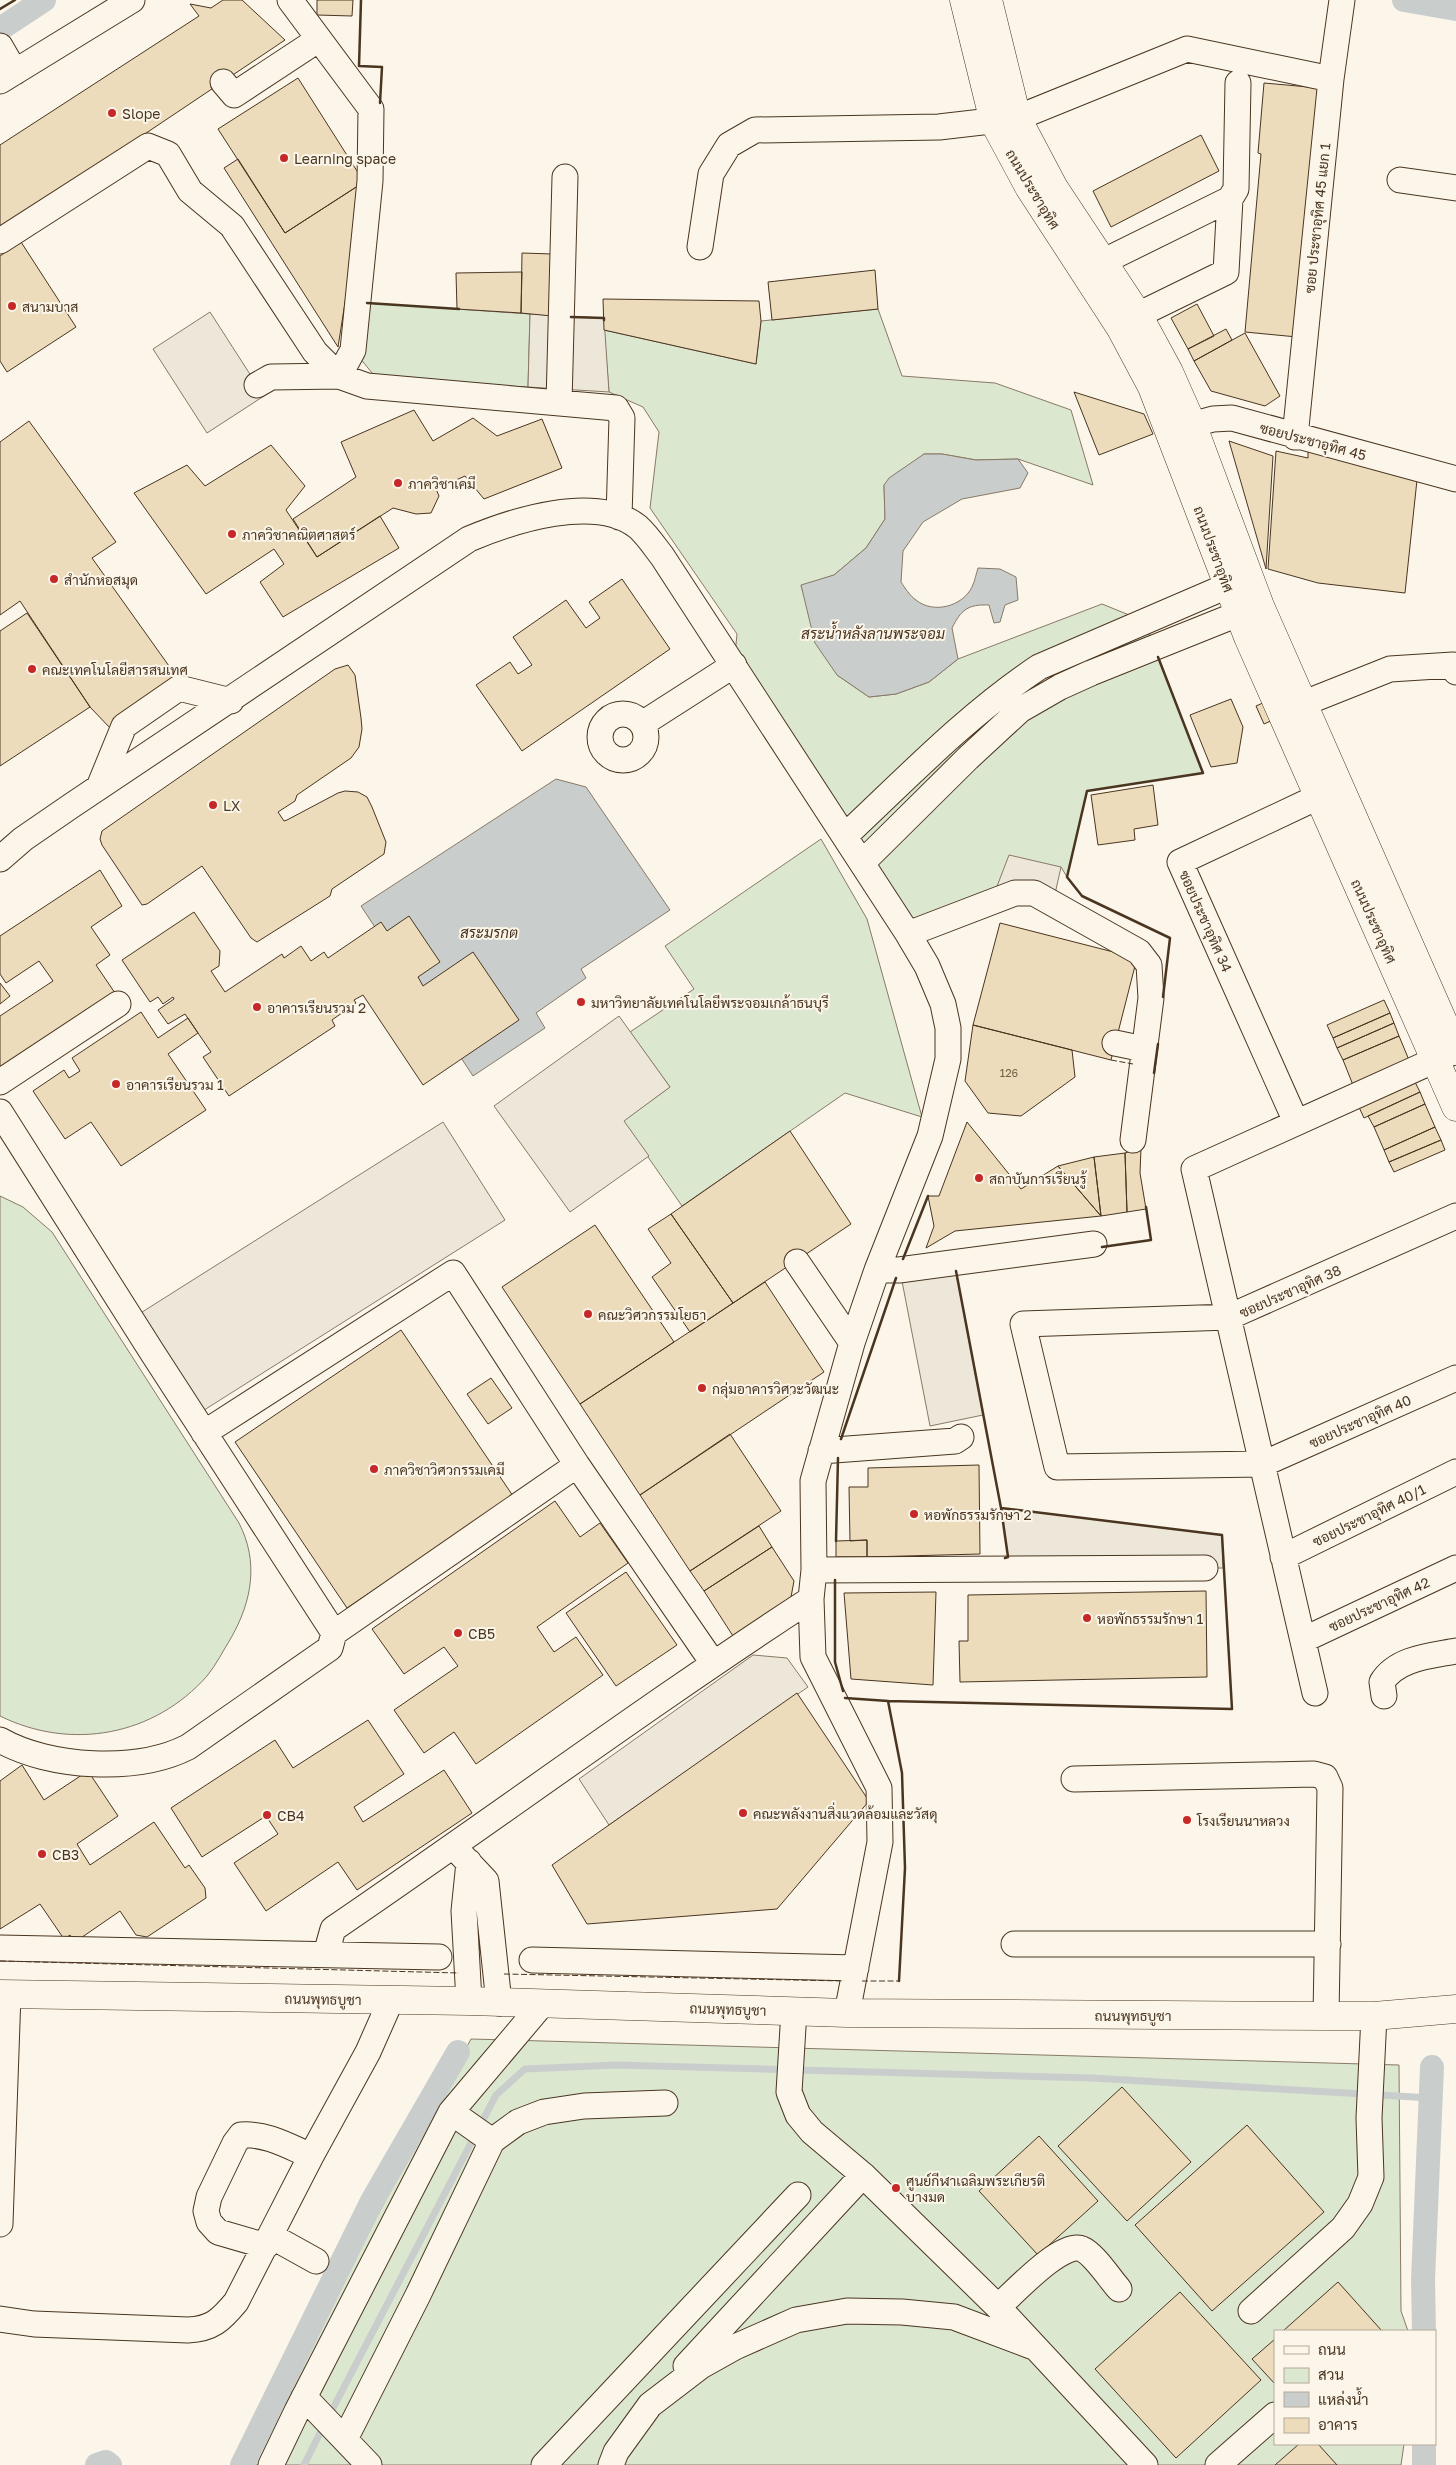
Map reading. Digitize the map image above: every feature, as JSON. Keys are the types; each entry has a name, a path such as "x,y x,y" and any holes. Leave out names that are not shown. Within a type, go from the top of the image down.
{"main road":[{"name":"ถนนประชาอุทิศ","path":"964,0 1029,187 1094,267 1129,321 1152,387 1181,428 1320,796 1446,1055"},
{"name":"ถนนประชาอุทิศ","path":"988,0 1006,120"},
{"name":"ถนนประชาอุทิศ","path":"1250,609 1302,704 1446,1055 1456,1106"},
{"name":"ถนนพุทธบูชา","path":"4,1994 469,2001 847,2013 1374,2016 1456,2009"}],"street":[{"path":"0,46 8,76 132,0"},
{"path":"290,0 371,109 370,181 353,350 340,376"},
{"name":"ซอย ประชาอุทิศ 45 แยก 1","path":"1296,437 1331,79 1342,0"},
{"path":"224,82 234,95 319,39"},
{"path":"700,247 711,174 729,144 755,130 939,127 1006,120 1187,49 1331,79"},
{"path":"1129,321 1226,272 1230,199 1236,189 1238,83"},
{"path":"0,241 148,146 168,154 190,191 232,226 315,352 340,376"},
{"path":"559,403 565,177"},
{"path":"1400,180 1456,188"},
{"path":"1094,267 1230,199"},
{"path":"257,385 271,378 340,376 368,386 616,408 621,412 619,517"},
{"name":"ซอยประชาอุทิศ 45","path":"1181,428 1213,419 1232,418 1296,437 1456,479"},
{"path":"0,859 23,839 99,787 469,539 513,523 553,515 584,512 603,513 619,517 637,526 662,556 863,862 908,934 927,966 943,1004 948,1028 948,1059 930,1136 877,1270 852,1343 813,1481 814,1570 811,1599 813,1657 879,1788 880,1842 847,2013"},
{"path":"845,836 956,732 1011,686 1039,667 1110,635 1238,582"},
{"path":"863,862 968,758 1020,710 1060,687 1250,609"},
{"path":"642,724 734,665"},
{"path":"1302,704 1390,669 1455,667"},
{"path":"99,787 124,726 179,688 230,701"},
{"name":"ซอยประชาอุทิศ 34","path":"1296,1122 1180,862 1320,796"},
{"path":"908,934 1015,894 1034,894 1139,952 1149,965 1151,998 1133,1140"},
{"path":"0,1082 118,1004"},
{"path":"1115,1043 1144,1049"},
{"path":"1315,1693 1230,1317 1194,1177 1194,1169 1446,1055"},
{"path":"0,1112 204,1433 334,1633"},
{"name":"ซอยประชาอุทิศ 38","path":"1263,1464 1056,1467 1023,1324 1230,1317 1456,1216"},
{"path":"877,1270 899,1270 1094,1244"},
{"path":"796,1262 852,1343"},
{"path":"204,1433 453,1273 577,1465 713,1663"},
{"name":"ซอยประชาอุทิศ 40","path":"1263,1464 1456,1378"},
{"path":"821,1450 955,1441 961,1437"},
{"path":"0,1740 40,1756 101,1764 162,1758 188,1747 330,1648 334,1633 577,1465"},
{"name":"ซอยประชาอุทิศ 40/1","path":"1283,1557 1456,1472"},
{"path":"814,1570 1205,1568"},
{"name":"ซอยประชาอุทิศ 42","path":"1303,1640 1456,1568"},
{"path":"326,1954 333,1930 461,1854 713,1663 811,1599"},
{"path":"1384,1696 1382,1682 1395,1667 1456,1651"},
{"path":"1074,1779 1314,1774 1325,1776 1330,1788 1326,2016"},
{"path":"461,1854 469,2001"},
{"path":"461,1854 486,1881 499,2003"},
{"path":"1014,1944 1328,1944"},
{"path":"0,1948 439,1957"},
{"path":"532,1960 856,1968"},
{"path":"0,2224 4,1994"},
{"path":"0,2319 34,2324 204,2329 222,2318 236,2302 269,2241 311,2156 368,2052 391,2000"},
{"path":"326,2419 473,2127 543,2003"},
{"path":"794,2011 789,2092 798,2115 812,2132 864,2175 998,2307 1144,2465"},
{"path":"1251,2311 1343,2228 1360,2204 1371,2177 1369,2118 1374,2016"},
{"path":"473,2127 518,2122 544,2112 584,2106 665,2103"},
{"path":"271,2465 326,2419 418,2295 473,2127"},
{"path":"311,2156 268,2138 252,2134 241,2135 235,2143 209,2197 206,2211 209,2222 218,2232 269,2241 316,2261"},
{"path":"595,2465 864,2175"},
{"path":"544,2465 798,2195"},
{"path":"998,2307 1057,2254 1074,2248 1082,2249 1088,2253 1119,2290"},
{"path":"611,2465 616,2452 650,2404 701,2366 735,2347 796,2320 847,2311 902,2312 954,2317 1035,2348"},
{"path":"1218,2465 1274,2416"},
{"path":"326,2419 369,2465"}],"green space":[{"path":"367,303 530,314 528,387 377,379 359,357"},
{"path":"878,309 902,376 995,383 1071,410 1093,485 1018,459 976,460 942,454 924,454 884,485 885,519 866,548 834,575 801,586 837,675 869,697 896,694 929,682 958,659 1102,604 1144,621 1203,773 1087,791 1067,877 1061,867 991,902 908,934 734,665 737,634 650,508 659,432 643,407 609,392 604,330 756,364 761,321"},
{"path":"821,839 867,919 922,1117 845,1093 682,1206 623,1121 670,1087 630,1032 694,989 665,946"},
{"path":"0,1196 23,1207 52,1232 239,1523 249,1552 250,1581 244,1610 231,1638 207,1676 186,1696 162,1712 137,1724 110,1732 83,1735 55,1733 27,1727 0,1716"},
{"name":"ศูนย์กีฬาเฉลิมพระเกียรติ บางมด","path":"471,2039 1399,2065 1401,2311 1408,2330 1274,2330 1274,2445 1404,2445 1401,2465 245,2465"}],"shaded area":[{"path":"210,312 264,396 207,433 153,349"},
{"path":"530,314 604,318 609,392 528,387"},
{"path":"1009,855 1061,867 1053,903 991,902"},
{"path":"619,1016 670,1087 624,1121 649,1156 570,1212 494,1106"},
{"path":"443,1122 505,1220 201,1412 139,1314"},
{"path":"955,1267 983,1415 930,1426 901,1276"},
{"path":"1001,1508 1222,1535 1223,1568 1010,1569"},
{"path":"753,1655 787,1658 808,1687 609,1825 579,1779"}],"water":[{"name":"สระน้ำหลังลานพระจอม","path":"924,454 942,454 976,460 1018,459 1028,473 1020,488 962,499 923,522 903,551 901,582 916,600 923,604 931,607 947,606 954,604 967,594 973,585 978,568 1000,569 1016,577 1018,600 1005,605 1000,622 994,623 989,605 966,609 952,628 958,659 929,682 896,694 869,697 837,675 815,643 801,585 834,575 866,548 885,519 884,485 889,478"},
{"name":"สระมรกต","path":"556,779 586,787 670,910 581,969 586,978 536,1013 545,1028 473,1076 361,906"}],"building":[{"name":"Slope","path":"223,0 242,0 285,40 0,231 0,145 199,16 190,4 211,8"},
{"path":"317,0 353,0 352,16 317,15"},
{"path":"298,78 364,182 285,233 218,129"},
{"path":"1264,83 1320,88 1297,337 1245,332 1261,154 1258,153"},
{"path":"1201,135 1219,171 1111,227 1093,191"},
{"path":"238,159 285,233 364,182 338,347 224,168"},
{"path":"21,242 76,327 7,372 0,361 0,256"},
{"path":"522,253 553,254 552,316 521,313"},
{"path":"875,270 878,309 772,320 768,282"},
{"path":"522,272 521,313 457,309 456,273"},
{"path":"603,299 759,301 761,321 756,364 604,330"},
{"path":"1197,304 1214,336 1188,349 1171,318"},
{"path":"1226,329 1232,340 1194,361 1188,349"},
{"path":"1245,333 1280,396 1265,406 1211,391 1194,361"},
{"path":"1074,392 1144,414 1153,434 1099,455"},
{"name":"ภาควิชาเคมี","path":"414,410 433,441 473,418 497,436 542,419 562,468 484,499 465,476 436,489 439,496 431,513 416,514 393,508 317,557 293,519 356,477 341,442"},
{"name":"สำนักหอสมุด","path":"29,421 116,542 92,558 179,680 111,729 90,707 20,601 0,615 0,442"},
{"path":"1229,441 1273,456 1266,569"},
{"name":"ภาควิชาคณิตศาสตร์","path":"271,445 305,486 286,510 317,557 380,516 399,548 283,617 260,582 284,564 274,549 206,594 134,493 187,465 205,486"},
{"path":"1308,450 1417,480 1405,593 1318,583 1268,569 1276,451 1308,458"},
{"path":"622,579 670,649 522,751 476,685 510,662 518,674 532,665 513,637 566,600 586,628 600,618 589,602"},
{"name":"คณะเทคโนโลยีสารสนเทศ","path":"27,613 90,707 0,766 0,631"},
{"name":"LX","path":"348,665 355,675 361,718 362,729 359,747 351,758 297,795 295,801 278,812 284,821 338,793 345,791 358,792 367,797 372,807 386,842 384,854 332,889 330,896 257,942 251,938 202,866 147,904 142,905 102,845 100,839 102,831 335,669"},
{"path":"1231,699 1243,727 1237,763 1211,767 1190,715"},
{"path":"1265,702 1273,720 1264,724 1256,706"},
{"path":"1153,785 1158,825 1134,829 1135,840 1098,845 1091,795"},
{"path":"100,870 122,906 91,927 110,955 96,965 115,993 0,1070 0,1016 53,981 39,961 6,983 0,974 0,936"},
{"name":"อาคารเรียนรวม 2","path":"194,912 220,951 219,966 211,971 225,992 282,954 284,958 301,946 311,961 324,952 328,958 381,922 387,931 409,916 440,962 418,977 423,986 473,952 519,1020 423,1085 363,995 354,1000 356,1003 332,1020 335,1026 229,1096 203,1057 211,1052 185,1014 168,1024 158,1010 174,999 173,997 163,1004 158,997 150,1002 122,960"},
{"path":"1000,923 1137,958 1111,1060 973,1025"},
{"path":"0,983 10,996 0,1004"},
{"path":"1384,1000 1390,1013 1333,1038 1327,1025"},
{"name":"อาคารเรียนรวม 1","path":"141,1012 158,1038 188,1018 198,1033 168,1054 206,1110 121,1166 91,1122 65,1139 33,1091 64,1070 69,1078 80,1071 72,1058"},
{"path":"1390,1013 1394,1023 1337,1048 1333,1038"},
{"path":"1394,1023 1399,1036 1343,1060 1337,1048"},
{"path":"973,1025 1072,1050 1075,1077 1021,1116 988,1113 965,1081"},
{"path":"1399,1036 1409,1060 1353,1085 1343,1060"},
{"path":"1414,1080 1420,1092 1364,1118 1358,1105"},
{"path":"1420,1092 1425,1104 1374,1127 1368,1116"},
{"path":"1425,1104 1435,1127 1384,1150 1374,1127"},
{"name":"สถาบันการเรียนรู้","path":"967,1122 1021,1189 1058,1166 1101,1216 955,1231 926,1248 934,1226 928,1196 939,1196"},
{"path":"1435,1127 1441,1140 1389,1162 1384,1150"},
{"path":"790,1131 851,1224 733,1303 671,1214"},
{"path":"1441,1140 1445,1150 1394,1172 1389,1162"},
{"path":"1141,1148 1140,1173 1146,1209 1127,1212 1125,1153"},
{"path":"1125,1153 1127,1212 1101,1216 1094,1157"},
{"path":"1094,1157 1101,1216 1058,1166"},
{"path":"671,1214 733,1303 690,1332 652,1277 671,1263 648,1229"},
{"name":"คณะวิศวกรรมโยธา","path":"595,1225 674,1342 580,1404 502,1287"},
{"name":"กลุ่มอาคารวิศวะวัฒนะ","path":"765,1282 824,1372 640,1495 580,1404"},
{"name":"ภาควิชาวิศวกรรมเคมี","path":"401,1330 513,1496 347,1608 235,1442"},
{"path":"491,1378 512,1408 488,1424 467,1394"},
{"path":"730,1434 781,1511 690,1571 640,1495"},
{"name":"หอพักธรรมรักษา 2","path":"979,1465 980,1554 867,1557 867,1540 850,1541 849,1487 868,1487 868,1468"},
{"name":"CB5","path":"555,1501 580,1537 600,1523 628,1563 537,1627 554,1652 576,1637 603,1675 476,1764 454,1732 424,1753 394,1710 458,1666 444,1647 404,1674 372,1629"},
{"path":"759,1526 772,1547 704,1591 690,1571"},
{"path":"867,1540 867,1557 836,1557 836,1541"},
{"path":"772,1547 794,1581 791,1597 733,1636 704,1591"},
{"path":"626,1572 677,1645 616,1686 566,1613"},
{"name":"หอพักธรรมรักษา 1","path":"1206,1591 1207,1677 960,1682 959,1641 968,1641 968,1595"},
{"path":"936,1592 933,1685 851,1679 844,1593"},
{"name":"คณะพลังงานสิ่งแวดล้อมและวัสดุ","path":"797,1693 869,1801 777,1909 587,1924 552,1865"},
{"name":"CB4","path":"368,1720 404,1774 354,1807 363,1822 444,1770 472,1813 357,1890 338,1862 266,1911 234,1863 278,1834 266,1816 202,1857 171,1808 275,1740 293,1768"},
{"name":"CB3","path":"22,1765 44,1800 88,1771 118,1816 77,1844 90,1865 154,1822 185,1868 189,1865 205,1888 206,1898 147,1937 136,1935 120,1911 75,1942 70,1935 64,1939 40,1904 0,1929 0,1781"},
{"path":"1122,2087 1191,2162 1127,2221 1058,2146"},
{"path":"1247,2125 1324,2212 1212,2311 1135,2225"},
{"path":"1039,2136 1098,2201 1038,2255 979,2191"},
{"path":"1338,2282 1381,2330 1284,2330"},
{"path":"1180,2292 1261,2380 1176,2458 1095,2369"},
{"path":"1274,2340 1274,2383 1252,2359"},
{"path":"1298,2445 1319,2445 1337,2465 1275,2465"}],"waterway":[{"path":"0,29 44,0"},
{"path":"1404,0 1456,9"},
{"path":"242,2465 372,2201 458,2052"},
{"path":"329,2416 496,2095 525,2069 617,2065 1092,2078 1431,2098"},
{"path":"1424,2330 1423,2280 1432,2067"},
{"path":"304,2465 324,2425"},
{"path":"1424,2445 1424,2465"},
{"path":"97,2465 106,2462 110,2465"}],"fence":[{"path":"1111,1060 1133,1064"},
{"path":"0,1961 459,1973"},
{"path":"504,1974 844,1981"},
{"path":"862,1981 899,1981"}],"wall":[{"path":"0,9 15,0"},
{"path":"361,0 359,66 382,67 380,103"},
{"path":"367,303 459,309"},
{"path":"571,317 604,318 604,320"},
{"path":"1158,657 1203,773 1087,791 1067,877 1082,896 1170,938 1163,997"},
{"path":"1154,1073 1158,1044"},
{"path":"903,1259 928,1196"},
{"path":"1102,1247 1151,1240 1146,1207"},
{"path":"888,1701 1232,1709 1222,1535 1001,1508 956,1271"},
{"path":"841,1439 896,1278"},
{"path":"836,1541 838,1458"},
{"path":"1001,1508 1008,1557 1005,1558"},
{"path":"835,1580 835,1662 843,1691"},
{"path":"845,1698 888,1701 902,1773 905,1868 899,1981"}],"place":[{"name":"Slope","path":"112,113"},
{"name":"Learning space","path":"284,158"},
{"name":"สนามบาส","path":"12,306"},
{"name":"ภาควิชาเคมี","path":"398,483"},
{"name":"ภาควิชาคณิตศาสตร์","path":"232,534"},
{"name":"สำนักหอสมุด","path":"54,579"},
{"name":"คณะเทคโนโลยีสารสนเทศ","path":"32,669"},
{"name":"LX","path":"213,805"},
{"name":"มหาวิทยาลัยเทคโนโลยีพระจอมเกล้าธนบุรี","path":"581,1002"},
{"name":"อาคารเรียนรวม 2","path":"257,1007"},
{"name":"อาคารเรียนรวม 1","path":"116,1084"},
{"name":"สถาบันการเรียนรู้","path":"979,1178"},
{"name":"คณะวิศวกรรมโยธา","path":"588,1314"},
{"name":"กลุ่มอาคารวิศวะวัฒนะ","path":"702,1388"},
{"name":"ภาควิชาวิศวกรรมเคมี","path":"374,1469"},
{"name":"หอพักธรรมรักษา 2","path":"914,1514"},
{"name":"หอพักธรรมรักษา 1","path":"1087,1618"},
{"name":"CB5","path":"458,1633"},
{"name":"คณะพลังงานสิ่งแวดล้อมและวัสดุ","path":"743,1813"},
{"name":"CB4","path":"267,1815"},
{"name":"โรงเรียนนาหลวง","path":"1187,1820"},
{"name":"CB3","path":"42,1854"},
{"name":"ศูนย์กีฬาเฉลิมพระเกียรติ บางมด","path":"896,2188"}]}
